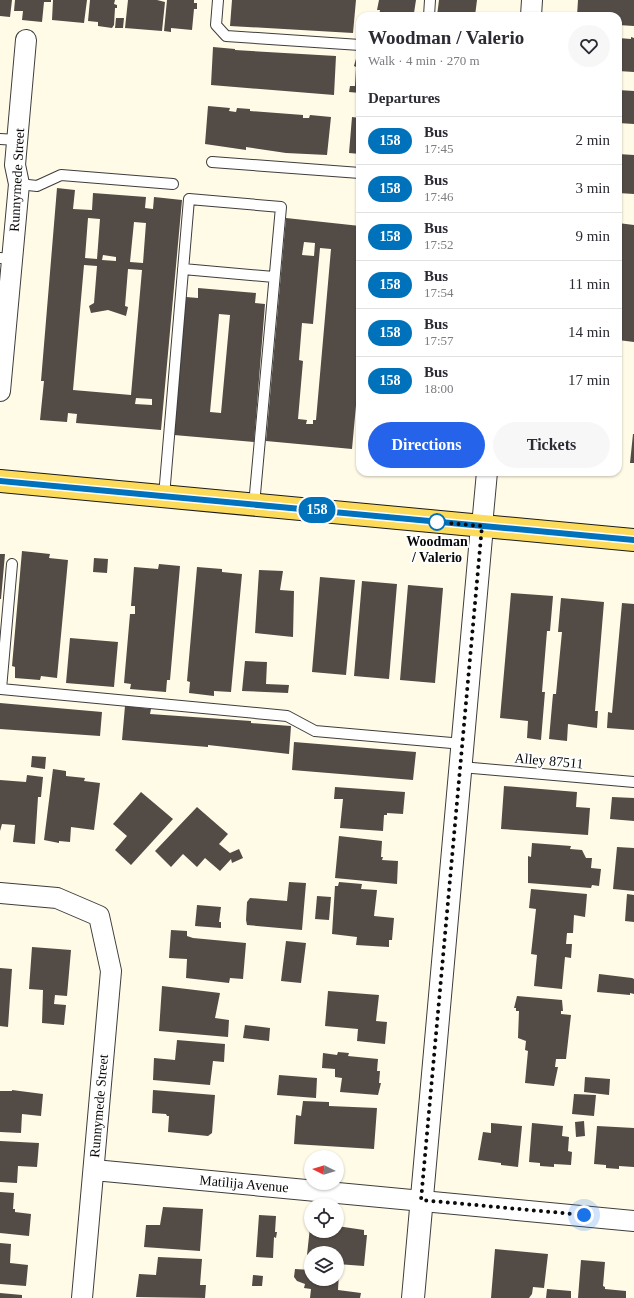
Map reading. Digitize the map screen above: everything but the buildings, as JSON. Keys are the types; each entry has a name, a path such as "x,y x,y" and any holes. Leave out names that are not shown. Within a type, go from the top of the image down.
{"main road":[{"path":"0,481 634,540"}],"street":[{"path":"531,12 532,0"},
{"name":"Runnymede Street","path":"0,391 6,258 19,184 9,140 26,40"},
{"path":"412,1298 487,476"},
{"name":"Runnymede Street","path":"0,893 57,898 99,916 111,971 82,1298"},
{"name":"Matilija Avenue","path":"94,1170 616,1218 634,1221"}],"lane":[{"path":"218,0 216,25 226,36 356,45"},
{"path":"429,12 430,0"},
{"path":"212,162 356,173"},
{"path":"19,184 37,186 61,175 173,184"},
{"path":"164,496 189,199 273,206 281,207 254,505"},
{"path":"183,269 274,277"},
{"path":"12,564 1,689 288,716 315,732 463,744"},
{"name":"Alley 87511","path":"461,767 634,782"}],"bus line":[{"name":"158","path":"0,481 634,540"}],"place":[{"name":"Woodman / Valerio","path":"437,522"}],"route":[{"path":"437,522 482,526 421,1200 584,1215"}]}
